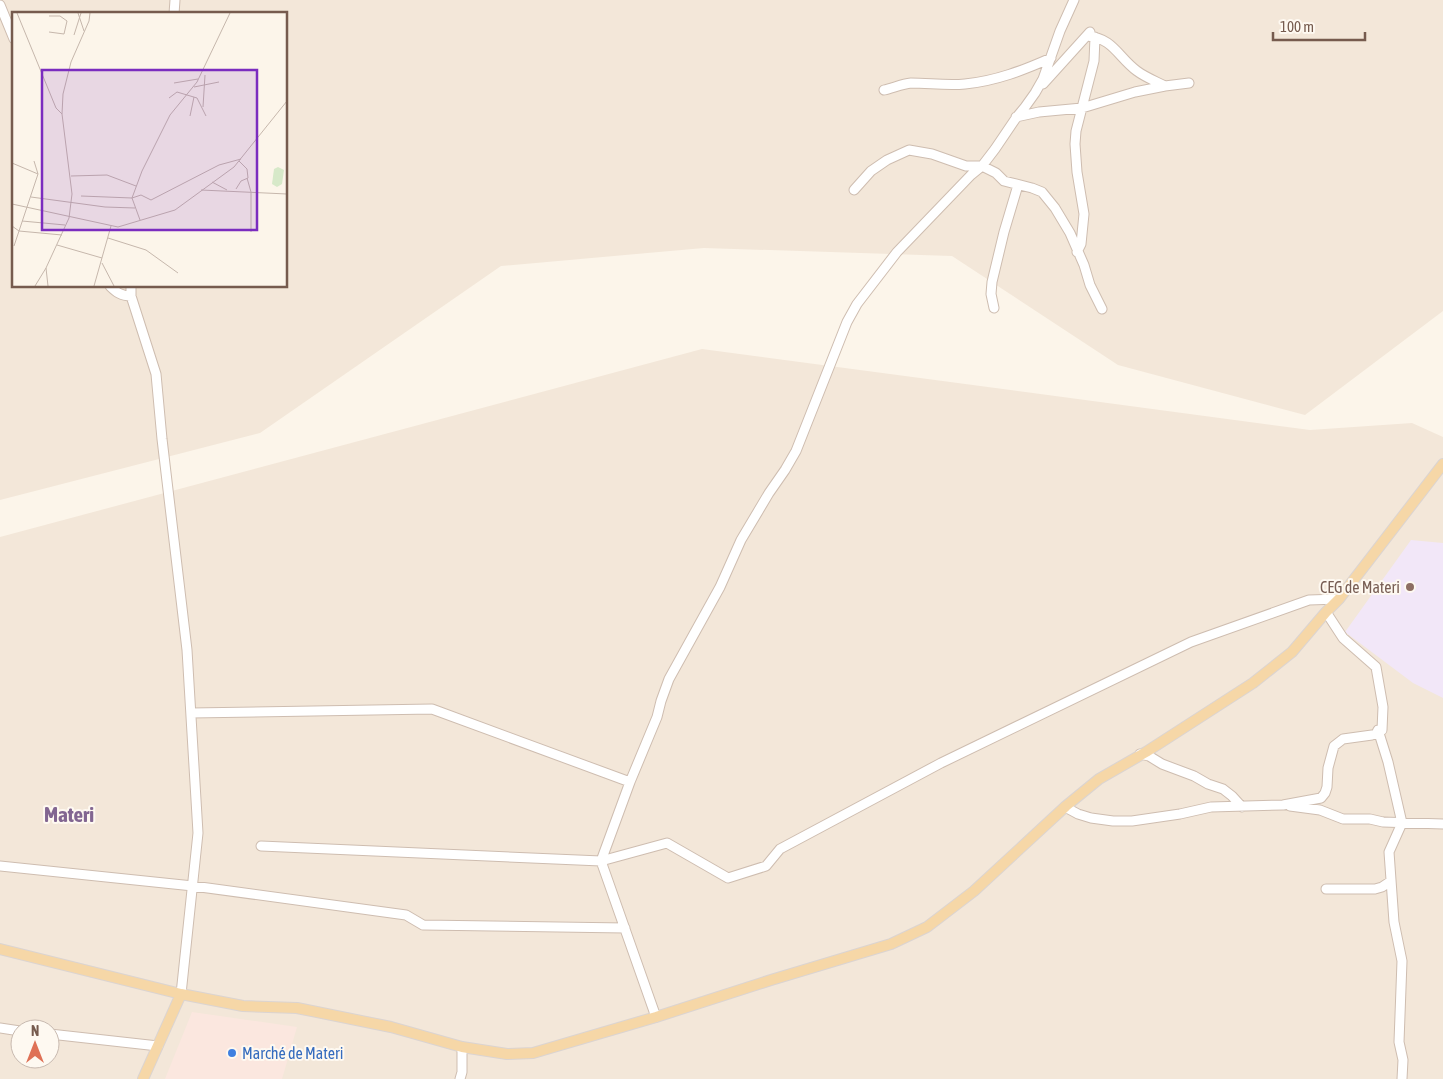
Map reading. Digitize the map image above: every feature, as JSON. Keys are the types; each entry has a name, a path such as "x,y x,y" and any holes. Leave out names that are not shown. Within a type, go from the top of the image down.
{"main road":[{"path":"0,949 181,994 243,1006 297,1008 392,1027 462,1047 507,1054 533,1053 892,944 928,927 974,891 1065,807 1099,780 1253,683 1292,652 1339,599 1443,464"},
{"path":"143,1079 181,994"}],"street":[{"path":"656,1017 601,861 630,782 657,717 669,679 720,587 741,540 796,451 846,322 853,310 897,252 928,222 958,188 982,166 1035,93 1043,79 1060,31 1074,0"},
{"path":"0,6 12,34"},
{"path":"1035,93 1091,35"},
{"path":"1091,35 1106,41 1138,73 1165,86"},
{"path":"1077,252 1081,244 1084,214 1077,172 1075,144 1076,130 1094,61 1091,35"},
{"path":"884,90 909,83 948,86 994,80 1051,58"},
{"path":"1016,118 1039,112 1082,108 1135,92 1189,82"},
{"path":"854,190 871,171 887,160 909,150 932,154 966,166 982,166 996,173 1004,181 1042,192 1055,208 1067,228 1102,309"},
{"path":"994,308 992,282 1018,185"},
{"path":"112,288 125,296 131,296"},
{"path":"131,288 131,296 156,374 187,650 198,833 181,994"},
{"path":"261,846 601,861 666,843 728,878 766,866 780,849 941,763 1191,642 1309,600 1339,599"},
{"path":"1065,807 1091,818 1113,821 1180,814 1211,807 1283,805 1320,798 1325,793 1328,768 1334,746 1343,739 1376,734 1378,730 1382,730 1383,707 1376,667 1343,638 1326,612"},
{"path":"191,713 432,709 630,782"},
{"path":"1378,730 1388,762 1402,823 1389,852 1394,922 1402,961 1399,1042 1403,1060 1402,1079"},
{"path":"1140,754 1149,756 1162,764 1223,789 1242,807"},
{"path":"1283,805 1320,810 1343,819 1443,824"},
{"path":"0,866 192,886 406,915 423,925 625,928"},
{"path":"1326,889 1375,889 1382,887 1391,880"},
{"path":"60,1035 158,1046"},
{"path":"460,1079 462,1072 462,1047"}],"shaded area":[{"path":"0,0 1443,0 1443,311 1305,415 1118,365 952,256 704,248 501,266 260,433 0,500"},
{"path":"702,349 1310,430 1412,423 1443,437 1443,1079 0,1079 0,537"},
{"name":"CEG de Materi","path":"1411,540 1443,543 1443,698 1413,683 1345,632"},
{"name":"Marché de Materi","path":"192,1012 297,1027 282,1079 165,1079"}],"place":[{"name":"CEG de Materi","path":"1410,587"},
{"name":"Marché de Materi","path":"232,1053"}],"district":[{"name":"Materi","path":"69,814"}]}
